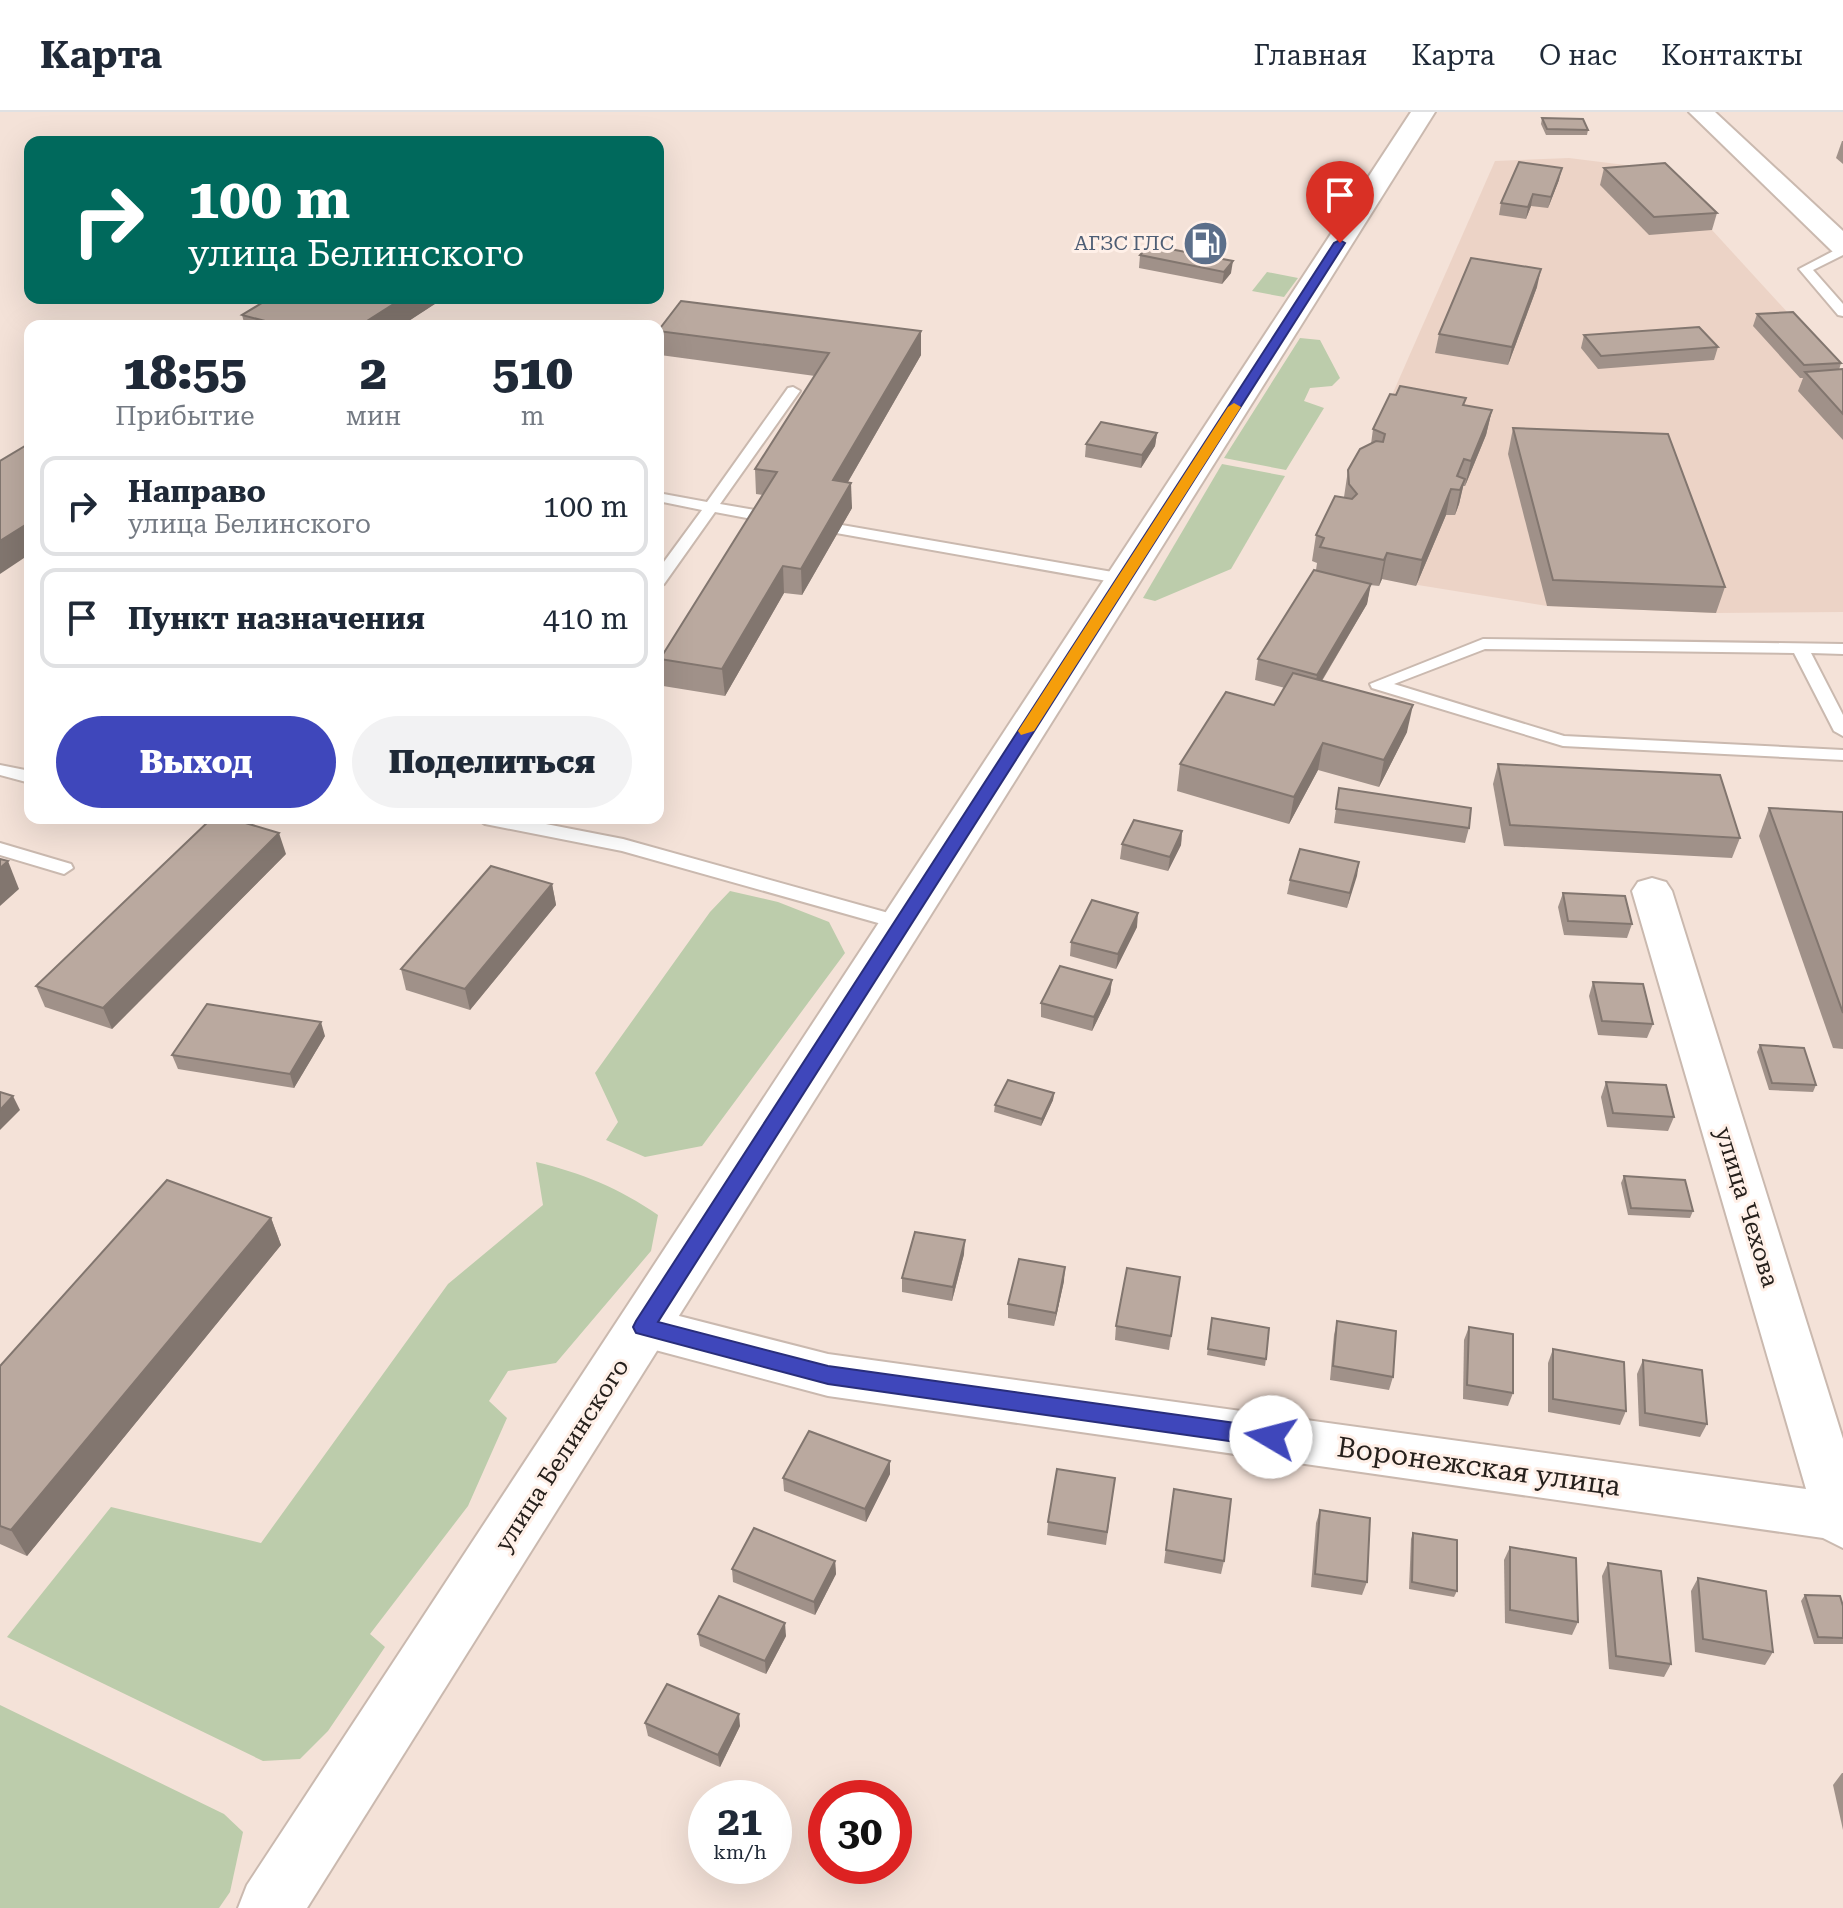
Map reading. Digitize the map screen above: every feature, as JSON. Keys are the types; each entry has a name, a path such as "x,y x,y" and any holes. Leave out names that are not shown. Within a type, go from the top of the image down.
{"main road":[{"name":"улица Белинского","path":"270,1908 1423,112"},
{"path":"1701,112 1843,248"}],"street":[{"name":"улица Чехова","path":"1652,891 1842,1519"},
{"name":"Воронежская улица","path":"644,1327 828,1375 1842,1519"}],"lane":[{"path":"1843,248 1805,269 1843,312"},
{"path":"664,573 793,391"},
{"path":"664,498 1124,579"},
{"path":"1843,649 1483,644 1378,684 1563,741 1843,755"},
{"path":"1801,650 1843,731"},
{"path":"0,770 24,776"},
{"path":"516,824 623,845 903,924"},
{"path":"0,849 64,868"}],"shaded area":[{"path":"1569,158 1649,168 1712,230 1843,373 1843,612 1716,613 1547,606 1381,579 1363,461 1495,161"}],"green space":[{"path":"1267,272 1298,278 1284,297 1252,291"},
{"path":"1300,338 1320,340 1340,378 1332,386 1310,388 1304,401 1324,408 1286,470 1224,458"},
{"path":"1222,464 1285,476 1231,569 1155,601 1143,598"},
{"path":"730,891 778,902 829,922 845,953 702,1146 645,1157 606,1140 618,1122 595,1073 710,912"},
{"path":"536,1162 600,1182 658,1215 651,1251 556,1363 508,1371 489,1401 507,1418 468,1506 370,1634 385,1647 328,1731 300,1759 263,1761 7,1637 111,1507 261,1543 448,1284 543,1205"},
{"path":"0,1705 224,1814 243,1832 230,1892 219,1908 0,1908"}],"building":[{"path":"1542,118 1583,119 1588,130 1547,129"},
{"path":"1519,162 1562,168 1551,197 1533,194 1528,207 1501,203"},
{"path":"1665,163 1717,213 1654,217 1604,168"},
{"path":"1199,229 1223,234 1213,246 1189,241"},
{"path":"1149,245 1233,261 1224,272 1140,255"},
{"path":"1471,258 1541,269 1512,347 1439,334"},
{"path":"681,301 921,331 833,480 851,483 801,569 783,566 722,669 664,660 664,653 777,472 755,469 829,353 664,332 664,323"},
{"path":"260,304 394,304 368,320 261,320 242,315"},
{"path":"1793,312 1841,363 1804,365 1757,314"},
{"path":"1699,327 1718,347 1601,356 1584,335"},
{"path":"1843,369 1843,414 1805,372"},
{"path":"1400,386 1466,398 1463,405 1492,410 1471,461 1464,459 1457,476 1465,479 1460,490 1451,489 1422,560 1387,553 1384,560 1320,547 1324,538 1316,535 1335,496 1352,499 1357,494 1349,484 1348,470 1360,449 1376,441 1383,442 1385,434 1373,429 1390,394 1396,395"},
{"path":"1101,422 1157,433 1142,455 1086,444"},
{"path":"1513,428 1668,434 1725,587 1553,580"},
{"path":"24,447 24,526 0,541 0,461"},
{"path":"1314,570 1371,584 1317,675 1258,659"},
{"path":"1293,673 1413,705 1384,760 1323,743 1294,797 1180,764 1226,692 1274,705"},
{"path":"1498,764 1720,775 1740,838 1510,825"},
{"path":"1339,788 1471,808 1469,828 1336,809"},
{"path":"1769,808 1843,812 1843,1013"},
{"path":"1134,820 1182,831 1170,857 1122,844"},
{"path":"206,824 249,824 279,833 103,1008 36,986"},
{"path":"1300,849 1359,862 1350,893 1290,880"},
{"path":"491,866 552,884 465,989 401,969"},
{"path":"1563,893 1625,896 1632,924 1568,921"},
{"path":"1092,900 1138,913 1118,954 1071,942"},
{"path":"1060,966 1112,980 1094,1017 1041,1003"},
{"path":"1593,982 1643,984 1653,1024 1602,1021"},
{"path":"207,1004 321,1022 290,1074 172,1055"},
{"path":"1760,1045 1804,1048 1816,1085 1772,1083"},
{"path":"1008,1080 1054,1093 1042,1119 995,1105"},
{"path":"1606,1082 1666,1085 1674,1117 1613,1113"},
{"path":"0,1092 13,1096 0,1110"},
{"path":"1624,1176 1685,1180 1693,1211 1631,1208"},
{"path":"167,1180 271,1218 11,1530 0,1526 0,1366"},
{"path":"915,1232 965,1240 953,1287 902,1278"},
{"path":"1019,1259 1065,1267 1056,1313 1008,1304"},
{"path":"1127,1268 1180,1277 1171,1336 1116,1326"},
{"path":"1212,1318 1269,1328 1266,1359 1208,1349"},
{"path":"1337,1321 1396,1331 1393,1377 1333,1366"},
{"path":"1469,1327 1513,1334 1513,1393 1467,1385"},
{"path":"1553,1349 1624,1362 1626,1411 1553,1399"},
{"path":"1643,1360 1702,1370 1707,1424 1645,1413"},
{"path":"809,1431 890,1461 865,1509 783,1478"},
{"path":"1057,1469 1115,1478 1107,1532 1048,1522"},
{"path":"1174,1489 1231,1499 1224,1561 1166,1550"},
{"path":"1320,1510 1370,1518 1367,1582 1315,1574"},
{"path":"754,1528 835,1561 814,1602 732,1569"},
{"path":"1413,1533 1457,1540 1457,1591 1412,1582"},
{"path":"1510,1547 1576,1558 1578,1622 1510,1610"},
{"path":"1608,1563 1661,1571 1671,1664 1616,1656"},
{"path":"1698,1578 1766,1591 1773,1652 1703,1639"},
{"path":"1805,1595 1840,1596 1843,1638 1818,1637"},
{"path":"719,1596 785,1623 765,1661 698,1634"},
{"path":"667,1684 739,1714 718,1755 645,1723"}],"slow traffic":[{"path":"1026,731 1234,407"}],"place":[{"name":"АГЗС ГЛС","path":"1205,243"}],"route":[{"path":"1271,1437 828,1375 644,1327 1340,243"}]}
